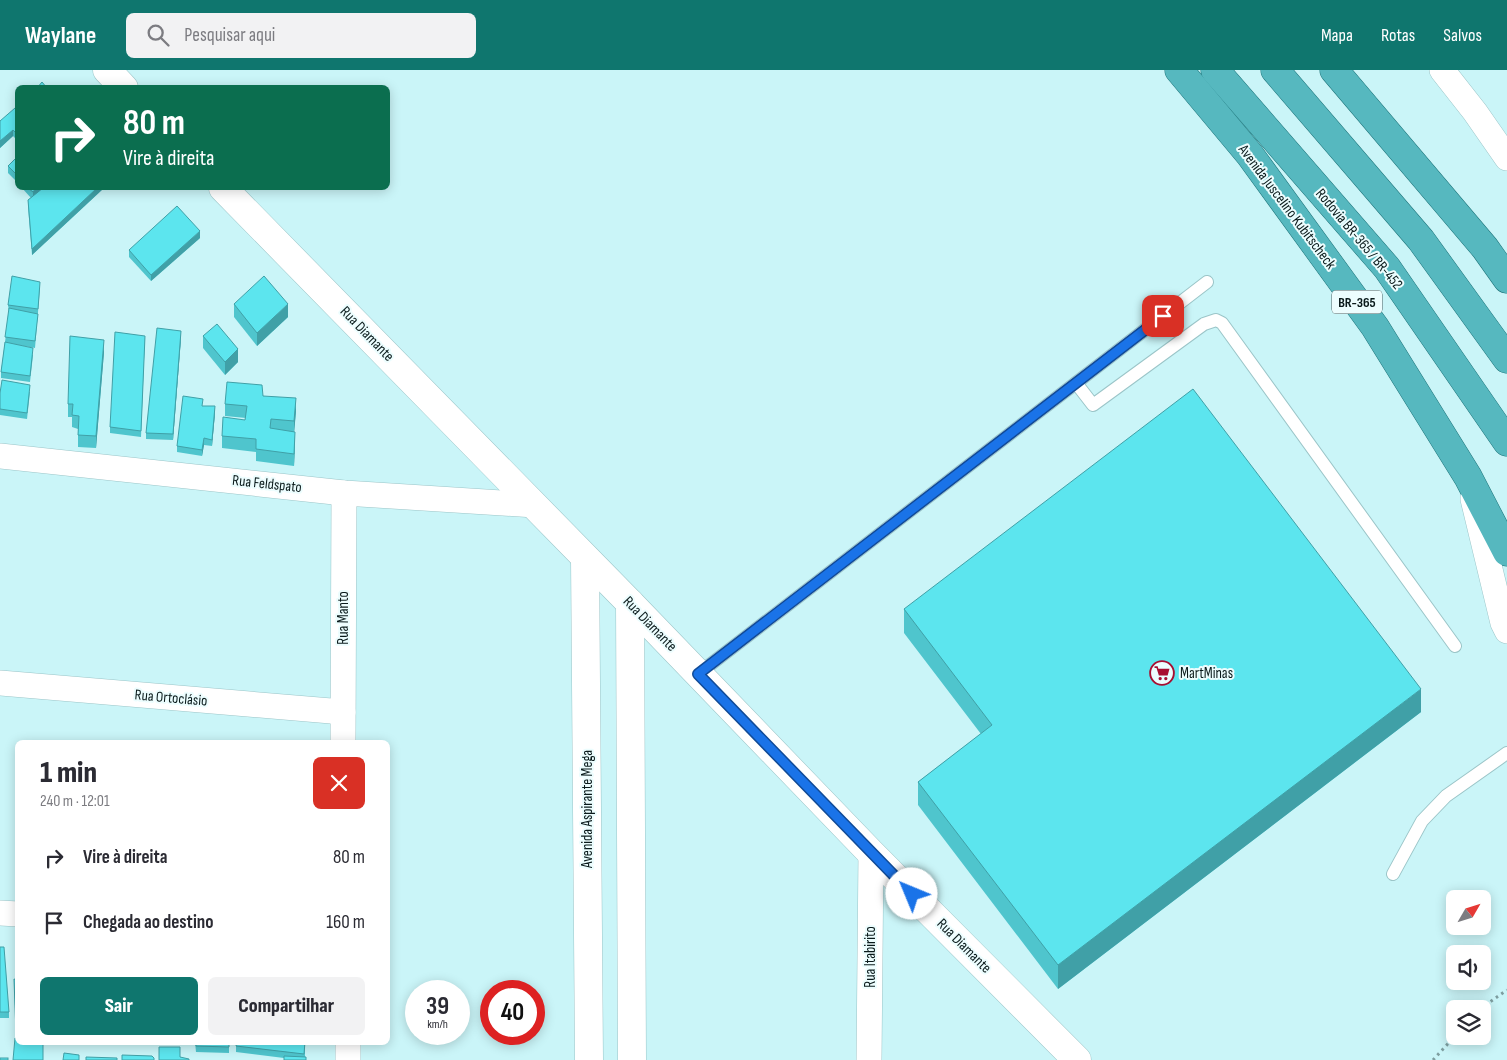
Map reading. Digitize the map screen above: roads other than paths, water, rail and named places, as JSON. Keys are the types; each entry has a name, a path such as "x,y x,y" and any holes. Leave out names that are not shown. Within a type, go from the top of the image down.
{"highway":[{"name":"Avenida Juscelino Kubitscheck","path":"1179,70 1250,155 1376,327 1468,477 1507,552"},
{"name":"Rodovia BR-365 / BR-452","path":"1215,70 1387,268 1507,442"},
{"path":"1276,70 1421,240 1507,359"},
{"path":"1334,70 1486,248 1507,279"}],"street":[{"path":"107,70 121,85"},
{"path":"1442,70 1475,112 1507,158"},
{"name":"Rua Diamante","path":"225,190 630,603 871,853 1077,1060"},
{"name":"Rua Feldspato","path":"0,456 344,493 535,506"},
{"name":"Avenida Juscelino Kubitscheck","path":"1468,477 1503,623 1507,631"},
{"name":"Rua Manto","path":"343,740 344,493"},
{"name":"Avenida Aspirante Mega","path":"585,558 589,1060"},
{"path":"630,603 632,1060"},
{"name":"Rua Ortoclásio","path":"0,683 343,712"},
{"name":"Rua Itabirito","path":"869,1060 871,853"},
{"path":"0,913 15,914"},
{"path":"348,1045 348,1060"}],"lane":[{"path":"698,674 1207,282"},
{"path":"1076,383 1093,406 1204,324 1216,320 1222,323 1456,646"},
{"path":"1393,874 1422,821 1446,796 1507,753"}],"place":[{"name":"MartMinas","path":"1162,673"}]}
